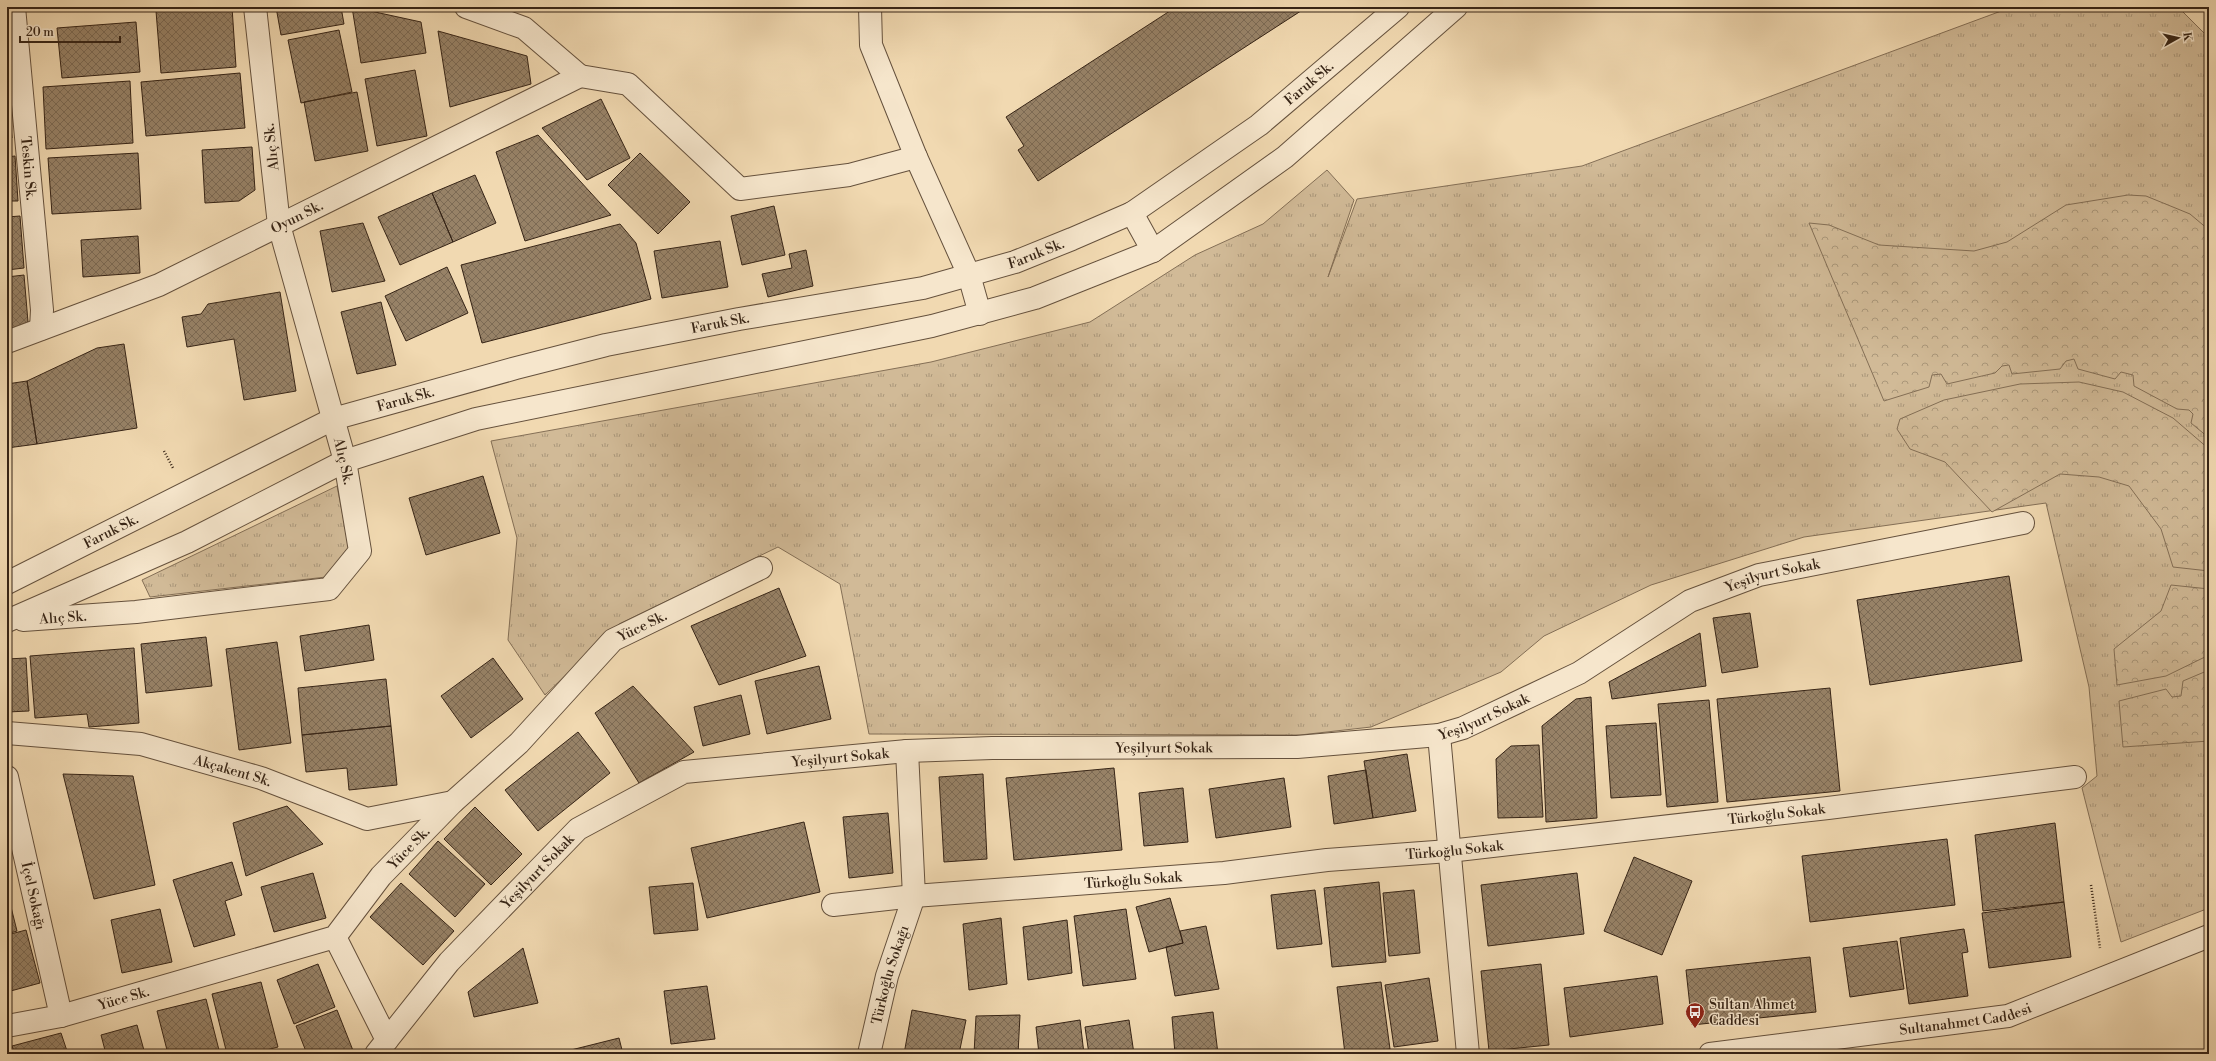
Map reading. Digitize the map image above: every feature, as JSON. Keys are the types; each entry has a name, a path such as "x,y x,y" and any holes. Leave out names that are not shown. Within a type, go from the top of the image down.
{"street":[{"name":"Teskin Sk.","path":"14,7 42,310 41,329"},
{"name":"Alıç Sk.","path":"7,621 136,612 329,589 360,551 346,461 279,225 255,7"},
{"path":"466,7 524,28 580,76 628,84 740,189 848,175 916,157"},
{"path":"870,7 871,45 916,157 969,275 980,314"},
{"name":"Faruk Sk.","path":"7,583 333,419 516,368 606,345 739,319 923,288 1015,262 1132,214 1259,125 1398,7"},
{"path":"7,621 187,542 346,461 476,419 924,328 1035,298 1153,251 1285,157 1456,7"},
{"name":"Oyun Sk.","path":"7,342 159,285 580,76"},
{"path":"1132,214 1153,251"},
{"name":"Yeşilyurt Sokak","path":"382,1047 449,962 578,830 684,772 907,751 992,748 1297,747 1439,735 1463,728 1579,673 1690,601 1759,575 2022,523"},
{"name":"Yüce Sk.","path":"7,1026 61,1016 335,938 381,876 453,802 519,744 613,640 761,568"},
{"name":"Akçakent Sk.","path":"7,733 141,744 261,778 367,819 453,802"},
{"path":"1439,735 1468,1054"},
{"path":"907,751 914,896"},
{"name":"İçel Sokağı","path":"7,777 61,1016"},
{"name":"Türkoğlu Sokak","path":"833,905 914,896 1224,873 1327,860 1449,851 1836,807 2075,777"},
{"name":"Türkoğlu Sokağı","path":"869,1054 888,976 914,896"},
{"name":"Sultanahmet Caddesi","path":"1710,1054 2008,1016 2209,936"},
{"path":"335,938 382,1047"}],"path":[{"path":"2091,885 2104,977"}],"green space":[{"path":"2012,7 2178,7 2209,38 2209,908 2121,942 2082,788 2097,776 2089,687 2046,503 1804,537 1651,585 1544,636 1501,672 1371,727 1300,735 869,734 840,584 778,547 619,624 545,695 508,640 517,538 491,441 931,362 1090,322 1195,255 1263,224 1327,170 1354,200 1328,277 1357,199 1582,166"},
{"path":"2128,195 2146,196 2190,214 2209,230 2209,438 2191,423 2193,414 2189,410 2177,409 2134,386 2133,375 2121,372 2115,379 2078,369 2074,359 2066,361 2060,369 2012,374 2009,365 2002,366 1995,373 1947,384 1941,374 1932,375 1929,387 1884,401 1809,223 1829,225 1879,245 1974,251 2007,242 2066,205"},
{"path":"2079,382 2123,392 2173,418 2209,449 2209,571 2173,567 2161,529 2129,486 2099,477 2060,474 1992,512 1945,462 1910,449 1897,429 1900,419 1944,400 2020,384"},
{"path":"337,486 349,547 326,577 150,597 142,580"},
{"path":"2171,585 2209,589 2209,655 2166,676 2117,685 2114,649 2161,611"},
{"path":"2209,670 2209,741 2123,747 2119,701 2166,689 2172,697 2181,696 2183,681"}],"building":[{"path":"205,7 232,7 236,67 161,73 156,11"},
{"path":"276,7 341,7 344,24 281,35"},
{"path":"352,7 421,22 426,53 361,63"},
{"path":"1176,7 1307,7 1038,181 1018,150 1024,146 1006,117"},
{"path":"136,22 140,72 62,78 57,28"},
{"path":"339,30 352,92 301,103 288,40"},
{"path":"438,31 527,56 531,84 450,107"},
{"path":"415,70 427,136 377,146 365,79"},
{"path":"240,73 245,128 146,136 141,82"},
{"path":"130,81 133,143 46,149 43,87"},
{"path":"7,89 12,138 7,138"},
{"path":"357,92 368,151 315,161 304,102"},
{"path":"601,99 630,158 587,180 542,128"},
{"path":"538,135 611,215 525,241 496,152"},
{"path":"252,147 255,190 239,201 205,203 202,150"},
{"path":"138,153 141,209 52,214 48,158"},
{"path":"640,153 690,202 658,234 608,185"},
{"path":"15,156 18,201 7,201 7,157"},
{"path":"475,175 496,223 453,242 432,193"},
{"path":"432,193 453,242 400,265 378,217"},
{"path":"774,206 785,255 742,265 731,216"},
{"path":"20,216 24,268 7,270 7,217"},
{"path":"363,223 385,281 332,292 320,231"},
{"path":"620,224 636,243 651,299 482,343 461,265"},
{"path":"138,236 140,273 83,277 81,240"},
{"path":"720,241 728,287 662,298 654,251"},
{"path":"806,250 813,286 768,297 762,274 792,268 789,254"},
{"path":"447,267 468,313 406,341 385,296"},
{"path":"24,275 28,322 7,331 7,277"},
{"path":"280,292 296,391 244,400 234,339 187,347 182,317 201,314 208,304"},
{"path":"381,302 396,365 357,374 341,312"},
{"path":"124,344 137,428 37,444 27,381 97,348"},
{"path":"27,381 37,444 7,448 7,384"},
{"path":"483,476 500,533 426,555 409,498"},
{"path":"2009,576 2022,661 1870,685 1857,600"},
{"path":"779,588 806,656 719,685 691,626"},
{"path":"1750,613 1758,667 1722,673 1713,618"},
{"path":"369,625 374,660 305,671 300,636"},
{"path":"1700,633 1706,686 1612,699 1609,682"},
{"path":"206,637 212,686 146,693 141,644"},
{"path":"277,642 291,743 239,750 226,649"},
{"path":"134,648 139,723 89,727 87,714 35,718 30,656"},
{"path":"26,658 29,711 7,712 7,659"},
{"path":"493,658 523,699 471,738 441,696"},
{"path":"819,666 831,719 767,734 755,681"},
{"path":"386,679 391,726 302,735 298,688"},
{"path":"633,686 694,752 639,783 595,713"},
{"path":"1830,688 1840,791 1727,802 1717,699"},
{"path":"741,695 750,734 703,746 694,707"},
{"path":"1591,697 1597,818 1546,822 1542,726 1576,699"},
{"path":"1709,700 1718,802 1667,807 1658,704"},
{"path":"1656,723 1661,795 1611,798 1606,726"},
{"path":"391,726 397,785 349,790 347,768 306,772 302,735"},
{"path":"578,732 610,773 538,831 505,790"},
{"path":"1539,745 1543,817 1498,818 1496,759 1511,746"},
{"path":"1407,754 1416,811 1373,818 1364,761"},
{"path":"1114,768 1122,850 1014,860 1006,778"},
{"path":"1366,770 1373,818 1334,824 1328,776"},
{"path":"63,774 133,776 155,885 94,899"},
{"path":"983,774 987,859 944,862 939,777"},
{"path":"1284,778 1291,827 1216,838 1209,789"},
{"path":"1183,788 1188,842 1144,846 1139,793"},
{"path":"287,806 323,844 246,876 233,823"},
{"path":"475,807 522,854 491,885 444,839"},
{"path":"888,813 893,873 849,878 843,817"},
{"path":"804,822 820,892 707,918 691,848"},
{"path":"2055,823 2064,902 1983,911 1975,835"},
{"path":"1947,839 1955,905 1810,922 1802,856"},
{"path":"438,841 485,884 455,917 409,874"},
{"path":"1634,857 1692,881 1662,955 1604,931"},
{"path":"232,862 242,895 225,901 235,935 194,947 173,880"},
{"path":"313,873 326,918 274,932 261,887"},
{"path":"1577,873 1584,934 1488,946 1481,885"},
{"path":"1379,882 1386,962 1332,967 1324,888"},
{"path":"401,883 454,931 423,965 370,917"},
{"path":"693,883 698,930 654,934 649,887"},
{"path":"1315,890 1322,944 1277,949 1271,895"},
{"path":"1414,890 1420,953 1389,956 1383,893"},
{"path":"7,891 17,931 7,934"},
{"path":"1170,898 1183,943 1149,952 1136,907"},
{"path":"2064,902 2071,957 1989,968 1982,913"},
{"path":"160,909 172,962 122,973 111,920"},
{"path":"1126,909 1136,979 1083,986 1074,916"},
{"path":"1001,918 1007,984 969,990 963,924"},
{"path":"1067,920 1072,973 1028,980 1023,927"},
{"path":"1206,926 1219,989 1175,996 1166,947 1183,943 1180,931"},
{"path":"1964,929 1968,952 1962,953 1968,996 1909,1004 1900,938"},
{"path":"26,930 40,983 7,992 7,935"},
{"path":"1897,941 1904,989 1850,997 1843,948"},
{"path":"523,948 538,1003 474,1017 468,992"},
{"path":"1810,957 1816,1012 1692,1025 1686,970"},
{"path":"318,964 335,1007 294,1024 277,980"},
{"path":"1541,964 1549,1045 1489,1051 1481,971"},
{"path":"1657,976 1663,1024 1570,1037 1564,988"},
{"path":"1429,978 1438,1041 1394,1047 1385,985"},
{"path":"261,982 278,1047 251,1054 227,1054 212,994"},
{"path":"1381,982 1390,1049 1345,1054 1337,987"},
{"path":"707,986 715,1039 671,1044 664,991"},
{"path":"206,999 220,1054 168,1054 157,1011"},
{"path":"337,1010 354,1053 307,1054 296,1026"},
{"path":"912,1010 966,1020 959,1054 904,1054"},
{"path":"1213,1012 1218,1054 1175,1054 1172,1017"},
{"path":"1020,1015 1018,1054 974,1054 976,1016"},
{"path":"1080,1020 1084,1054 1039,1054 1036,1027"},
{"path":"1129,1020 1134,1054 1089,1054 1085,1027"},
{"path":"137,1025 145,1054 106,1054 101,1035"},
{"path":"61,1033 68,1054 15,1054 12,1046"},
{"path":"619,1038 623,1054 555,1054"}],"place":[{"name":"Sultan Ahmet Caddesi","path":"1695,1029"}]}
